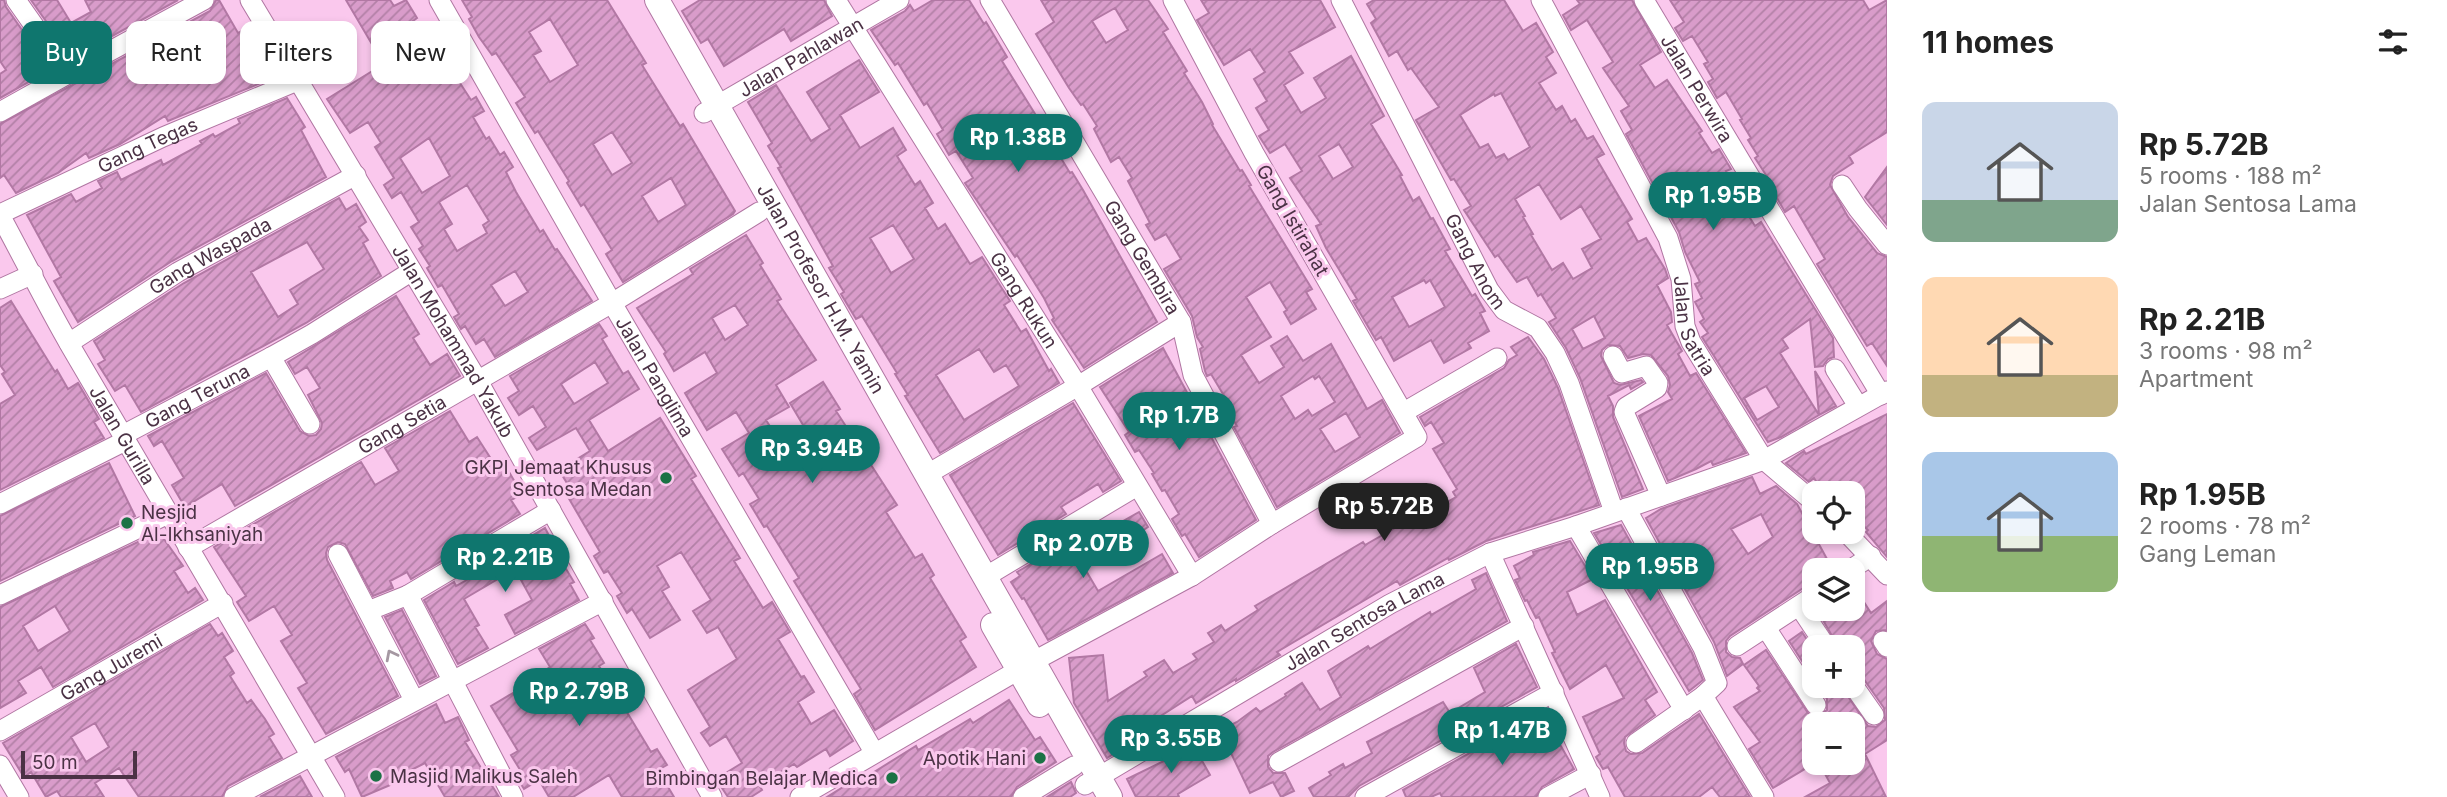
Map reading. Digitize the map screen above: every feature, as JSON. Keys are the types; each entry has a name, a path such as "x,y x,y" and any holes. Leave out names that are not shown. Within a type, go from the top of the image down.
{"main road":[{"name":"Jalan Profesor H.M. Yamin","path":"639,0 710,109 926,485 1091,780"},
{"name":"Jalan Profesor H.M. Yamin","path":"657,0 759,212 985,577 1026,665"}],"street":[{"path":"16,0 31,21"},
{"path":"112,50 204,0"},
{"name":"Jalan Mohammad Yakub","path":"250,0 262,21"},
{"name":"Jalan Panglima","path":"439,0 874,752"},
{"name":"Gang Rukun","path":"836,0 1078,386 1192,576"},
{"name":"Jalan Pahlawan","path":"710,109 899,0"},
{"name":"Gang Gembira","path":"990,0 1181,322 1193,375 1272,524"},
{"name":"Gang Istirahat","path":"1173,0 1254,153 1417,437 1272,524"},
{"name":"Gang Anom","path":"1341,0 1489,290 1504,310 1538,328 1555,353 1620,510 1703,648 1717,683 1703,696"},
{"name":"Jalan Satria","path":"1541,0 1668,238 1681,279 1684,319 1691,342 1764,460 1802,492"},
{"name":"Jalan Perwira","path":"1644,0 1884,393"},
{"path":"0,112 50,84"},
{"name":"Gang Tegas","path":"0,214 163,137 290,84"},
{"name":"Jalan Mohammad Yakub","path":"299,84 478,381 712,797"},
{"name":"Gang Waspada","path":"69,343 178,272 356,175"},
{"path":"1842,185 1887,245"},
{"name":"Gang Setia","path":"188,548 612,303 759,212"},
{"name":"Jalan Gurilla","path":"0,214 69,343 335,797"},
{"name":"Gang Teruna","path":"0,504 312,334 412,271"},
{"path":"0,289 33,274"},
{"path":"926,485 1181,322"},
{"path":"1613,356 1622,373 1646,366 1658,383 1657,388 1626,407 1624,412 1661,496"},
{"path":"271,357 310,424"},
{"path":"1404,412 1497,358"},
{"path":"1835,369 1858,406"},
{"name":"Jalan Sentosa Lama","path":"1023,797 1091,780 1390,604 1490,553 1764,460 1884,393"},
{"path":"985,577 1137,486"},
{"path":"368,611 408,594 551,510"},
{"path":"0,595 168,514"},
{"path":"800,797 1026,665 1192,576 1272,524"},
{"path":"1576,526 1684,710"},
{"path":"1858,544 1887,575"},
{"path":"1490,553 1600,797"},
{"path":"338,555 414,700"},
{"path":"1865,560 1871,556"},
{"path":"408,594 513,797"},
{"path":"234,797 603,601"},
{"name":"Gang Juremi","path":"0,731 223,603"},
{"path":"1737,646 1802,603"},
{"path":"1279,762 1524,626"},
{"path":"1766,628 1816,705"},
{"path":"1366,797 1554,692"},
{"path":"1636,743 1703,696 1764,797"},
{"path":"1862,698 1874,715"},
{"path":"1,771 19,797"},
{"path":"1548,797 1591,774"}],"building":[{"path":"0,0 4,0 21,28 21,84 25,84 0,98 0,74 6,70 0,61"},
{"path":"31,0 57,0 70,21 46,21"},
{"path":"85,0 178,0 140,21 126,21 126,28 112,36 112,21 75,21 91,12"},
{"path":"216,0 219,0 238,33 240,32 240,84 258,84 168,121 165,116 120,144 89,158 86,153 58,173 16,193 4,175 0,178 0,124 74,84 112,84 112,64 126,56 126,84 226,84 226,21 191,21 210,11"},
{"path":"346,0 390,0 394,6 406,0 417,18 413,21 371,21 371,42"},
{"path":"462,0 607,0 646,63 642,65 680,126 683,124 735,211 733,214 623,282 606,254 612,250 584,204 581,206 538,131 535,133 516,103 525,97 496,53 492,55 479,37 469,19 472,17","holes":["550,19 578,65 550,82 533,55 541,51 529,32","612,132 632,163 612,175 593,144","671,178 686,205 658,222 642,196"]},
{"path":"700,0 824,0 832,16 791,41 784,29 724,66 708,39 701,43 682,11"},
{"path":"933,0 969,0 984,24 986,22 1007,57 1002,61 1083,190 1157,322 1084,368 1052,320 1054,318 1044,298 1017,255 1015,257 965,183 973,178 956,151 949,155 937,134 943,130 927,103 924,105 898,63 895,65 871,30 905,11 910,5 914,11"},
{"path":"1041,0 1148,0 1168,29 1163,32 1187,71 1184,73 1212,125 1240,171 1242,170 1312,289 1306,292 1316,309 1291,324 1284,312 1287,310 1270,282 1246,297 1271,337 1241,355 1259,383 1284,367 1271,346 1287,336 1303,361 1331,344 1367,409 1382,400 1400,433 1277,507 1234,427 1237,426 1225,407 1229,404 1211,374 1207,376 1200,349 1203,347 1197,337 1192,316 1164,269 1181,259 1166,234 1155,240 1146,225 1150,223 1128,181 1132,178 1119,157 1111,162 1094,129 1097,126 1069,88 1036,34 1054,22","holes":["1115,8 1128,30 1106,43 1092,21","1313,376 1315,379 1319,376 1335,402 1312,416 1308,410 1295,419 1281,396","1346,413 1360,437 1335,452 1320,429"]},
{"path":"1201,0 1320,0 1335,27 1289,52 1303,73 1284,85 1301,113 1326,98 1314,78 1351,56 1384,116 1371,124 1402,175 1400,176 1413,201 1419,197 1431,219 1433,218 1450,249 1445,251 1472,296 1475,294 1485,311 1480,313 1489,331 1468,343 1471,348 1444,363 1431,340 1394,361 1381,337 1376,340 1353,301 1357,299 1326,248 1316,226 1321,224 1290,178 1302,171 1285,144 1270,153 1259,136 1269,130 1256,108 1267,101 1254,79 1265,72 1250,49 1224,65 1197,20 1209,13","holes":["1339,144 1353,167 1333,179 1319,156","1424,280 1426,283 1430,280 1445,307 1409,327 1392,297"]},
{"path":"1374,0 1504,0 1523,31 1536,23 1553,52 1546,57 1556,73 1539,83 1556,110 1562,106 1571,122 1575,119 1587,139 1593,136 1604,154 1596,158 1632,219 1627,222 1638,242 1646,238 1665,269 1668,278 1657,285 1671,312 1672,322 1667,325 1682,351 1678,354 1690,376 1696,373 1746,453 1713,465 1711,461 1668,481 1639,416 1672,399 1668,392 1668,376 1651,355 1628,358 1620,346 1608,345 1602,350 1601,356 1614,383 1620,385 1641,380 1643,382 1631,389 1629,385 1608,396 1613,406 1613,417 1643,489 1622,497 1580,378 1566,348 1549,322 1556,318 1527,277 1517,282 1498,255 1495,257 1464,210 1471,206 1454,179 1451,180 1416,120 1439,107 1411,68 1408,70 1397,51 1389,56 1371,23 1376,19 1367,4","holes":["1501,93 1530,147 1508,160 1504,154 1496,158 1488,144 1480,148 1460,115 1494,94 1495,96","1539,184 1561,219 1581,206 1601,239 1582,249 1592,268 1573,279 1563,263 1552,270 1531,235 1533,234 1515,199","1594,316 1605,338 1583,349 1572,329"]},
{"path":"1577,0 1632,0 1661,52 1640,65 1655,88 1667,80 1702,131 1699,133 1712,153 1719,149 1731,169 1726,171 1737,189 1734,192 1755,226 1761,222 1833,338 1834,357 1828,359 1823,366 1815,367 1810,319 1782,339 1788,348 1780,353 1819,415 1781,437 1768,442 1702,337 1708,333 1700,322 1704,319 1695,302 1702,298 1695,284 1700,282 1685,252 1679,232 1626,134 1632,130 1621,111 1629,106 1603,68 1613,62 1587,20 1571,30 1563,15 1580,4","holes":["1766,386 1779,407 1757,420 1744,398"]},
{"path":"1670,0 1863,0 1869,10 1887,0 1887,132 1849,156 1853,163 1833,176 1830,185 1848,217 1877,253 1887,257 1887,366 1872,343 1867,346 1817,264 1825,259 1794,206 1785,212 1755,158 1758,156 1748,140 1751,138 1726,92 1717,98 1708,82 1713,79 1704,64 1708,62 1692,36 1683,41 1675,28 1684,22"},
{"path":"859,60 879,92 840,115 860,148 893,128 906,150 897,156 915,185 920,181 933,203 925,208 938,229 945,224 970,264 982,257 1010,301 1004,305 1021,332 1026,329 1049,371 1051,369 1059,383 940,453 905,396 908,395 895,374 897,373 862,316 856,319 841,294 844,292 829,268 833,266 778,168 781,167 768,146 772,143 748,102 776,85 811,141 830,129 807,92","holes":["893,225 914,259 891,273 870,238","979,349 994,372 1006,365 1019,386 964,420 936,375"]},
{"path":"371,72 371,84 461,84 471,100 476,97 484,111 473,117 486,139 489,137 500,155 504,152 513,167 506,172 516,192 540,232 543,230 592,301 495,357 484,339 476,344 465,326 461,329 454,317 459,314 442,285 438,287 427,268 430,266 419,249 423,246 411,227 419,222 401,192 392,198 384,185 394,178 375,147 381,143 368,122 350,133 327,99 351,84 357,84 357,80","holes":["429,138 450,176 422,193 400,158","467,185 489,221 483,225 487,233 457,251 444,229 452,224 439,202","515,271 528,292 505,306 491,285"]},
{"path":"287,98 305,127 301,130 326,177 172,261 78,322 54,281 61,277 27,215 71,194 76,202 102,188 98,181 117,172 121,180 161,160 163,165 202,144 200,141 213,134 215,137 240,123 238,119"},
{"path":"1887,167 1887,225 1865,197"},
{"path":"339,198 346,210 356,204 366,222 359,227 368,240 363,243 381,276 306,323 141,412 125,385 115,391 98,364 105,360 94,341 184,283","holes":["307,242 324,269 290,290 298,304 278,317 251,272"]},
{"path":"746,235 763,263 760,265 781,299 777,301 816,360 776,385 789,407 766,420 785,450 809,435 790,403 823,382 840,409 836,411 897,505 886,512 915,558 922,554 934,575 930,578 966,637 960,641 976,667 875,730 854,694 861,689 794,581 799,578 750,504 759,499 743,473 739,476 722,449 749,433 736,412 707,430 685,393 717,373 705,352 674,371 664,354 666,352 637,308 693,274 690,269","holes":["735,305 748,325 725,340 712,318"]},
{"path":"396,296 419,334 413,338 430,365 447,354 460,376 235,506 222,484 185,507 172,485 184,478 162,441 154,446 148,436 266,373 300,431 309,436 316,435 322,423 308,395 320,388 307,367 295,374 288,362"},
{"path":"11,301 68,389 78,383 99,419 94,422 104,438 0,490 0,404 15,395 2,374 5,372 0,365 0,308"},
{"path":"599,324 607,336 602,339 623,374 628,371 639,389 589,420 608,451 660,418 696,476 691,479 740,558 734,561 763,608 772,602 790,632 778,639 801,677 804,676 814,692 798,702 811,724 834,710 853,741 830,756 826,749 797,767 794,764 759,785 762,790 751,797 728,797 716,779 742,763 726,736 710,746 701,733 710,727 688,690 737,659 718,627 707,633 693,611 711,600 681,552 657,566 669,587 662,591 680,620 650,638 632,609 627,613 617,596 622,593 608,571 604,573 594,556 600,552 568,497 573,493 559,470 590,451 576,428 537,450 529,438 546,427 533,406 519,415 508,398 519,391 510,376","holes":["595,362 608,383 574,404 561,384"]},
{"path":"1528,337 1544,359 1558,388 1599,505 1486,541 1449,560 1448,558 1400,585 1397,581 1277,652 1280,655 1236,681 1196,703 1192,696 1156,719 1160,724 1107,758 1074,703 1069,658 1103,655 1108,701 1147,676 1144,672 1164,660 1173,673 1197,659 1193,654 1214,642 1208,633 1221,625 1225,631 1258,610 1255,606 1363,542 1365,545 1409,520 1411,526 1444,507 1442,505 1456,497 1453,492 1457,489 1433,449 1444,443 1431,422 1425,426 1420,417 1504,368 1509,360 1517,355 1511,347"},
{"path":"1163,348 1256,520 1199,557 1172,519 1179,514 1165,490 1162,491 1139,450 1135,452 1125,435 1129,432 1100,387"},
{"path":"1815,371 1836,406 1819,415"},
{"path":"1073,403 1121,481 1103,492 1098,484 1061,507 1066,514 998,555 950,475"},
{"path":"450,411 469,442 477,437 495,465 502,460 522,494 511,500 520,514 411,579 407,572 390,581 393,588 373,596 345,544 338,542 328,547 327,560 398,696 326,734 298,688 307,683 281,641 292,635 274,606 249,621 237,602 246,596 214,547 361,462 375,485 399,471 385,448"},
{"path":"1887,414 1887,557 1866,532 1865,481 1816,481 1814,478 1808,481 1786,463 1804,451 1806,454"},
{"path":"109,463 135,516 0,581 0,516"},
{"path":"1752,477 1760,494 1776,486 1797,504 1802,513 1802,544 1819,544 1826,558 1802,558 1802,589 1730,636 1726,641 1726,652 1732,657 1740,658 1743,664 1727,676 1714,642 1646,518 1661,509","holes":["1761,514 1773,537 1748,554 1731,529"]},
{"path":"1139,512 1148,527 1085,569 1098,591 1162,554 1173,573 1048,640 1024,598 1022,599 1011,582 1020,576 1017,572 1050,553 1052,556 1074,542 1077,547"},
{"path":"1621,525 1692,653 1703,680 1689,691 1594,533"},
{"path":"545,528 554,545 552,546 574,582 570,584 579,600 515,634 505,615 532,600 515,569 464,599 479,625 475,627 488,648 458,664 424,600 454,582 456,586 479,573 476,569"},
{"path":"159,532 183,566 174,571 188,593 195,588 203,600 53,687 41,667 18,681 26,693 0,708 0,607","holes":["55,606 70,631 38,651 23,626"]},
{"path":"1570,541 1593,579 1567,592 1577,615 1605,600 1657,692 1645,700 1655,715 1625,737 1626,751 1631,754 1642,753 1699,714 1750,797 1720,797 1712,787 1699,797 1625,797 1608,767 1603,769 1596,757 1600,754 1583,717 1624,698 1606,665 1570,689 1552,653 1555,652 1539,617 1536,618 1515,580 1520,578 1514,566 1534,555 1533,552"},
{"path":"1486,573 1507,621 1273,752 1268,756 1268,767 1273,773 1285,773 1294,791 1281,797 1273,782 1250,793 1231,753 1229,754 1217,732 1256,708 1260,712 1302,683 1320,710 1341,697 1328,671 1368,646 1370,649 1430,612 1431,615 1476,589 1472,580"},
{"path":"1887,601 1887,630 1876,631 1871,641 1877,654 1887,659 1887,740 1865,754 1865,722 1868,726 1876,727 1885,720 1884,708 1865,681 1865,635 1832,635 1823,621 1865,621 1865,604 1871,613"},
{"path":"402,610 436,676 420,684 385,617"},
{"path":"210,624 218,636 222,633 233,651 224,657 234,673 230,676 247,703 251,700 265,719 274,734 269,737 282,758 228,786 222,797 139,797 119,768 95,783 104,797 61,797 57,791 46,797 31,772 24,777 3,743","holes":["95,723 109,747 86,762 71,737"]},
{"path":"585,624 594,638 590,640 604,663 599,666 651,752 657,749 667,765 658,770 674,797 622,797 609,775 573,797 549,797 539,780 524,789 516,776 522,773 511,755 518,751 491,706 513,693 518,701 547,683 541,673 550,667 539,649"},
{"path":"1802,632 1802,661 1789,641"},
{"path":"1516,644 1537,687 1359,786 1348,797 1314,797 1309,788 1331,775 1329,772 1343,764 1345,768 1372,753 1367,742 1443,702 1450,713 1485,692 1474,668"},
{"path":"1766,650 1807,712 1802,712 1802,771 1773,788 1749,749 1760,742 1734,707 1760,691 1744,665"},
{"path":"1826,698 1849,698 1859,712 1824,712 1827,710"},
{"path":"1009,700 1035,740 1040,737 1056,762 1017,787 1011,797 827,797 916,746 918,750 970,719 973,723"},
{"path":"436,704 445,723 458,717 469,740 465,742 499,797 445,797 425,763 399,776 402,780 362,797 349,769 345,772 336,757"},
{"path":"1542,713 1574,769 1542,787 1536,797 1442,797 1440,793 1431,797 1406,797 1403,790"},
{"path":"1192,743 1210,775 1178,794 1179,797 1136,797 1127,779 1168,759 1167,757"},
{"path":"1865,754 1886,797 1805,797 1830,783 1826,775 1865,775"},
{"path":"300,776 312,797 260,797"},
{"path":"1071,782 1076,793 1070,797 1047,797"}],"place":[{"name":"GKPI Jemaat Khusus Sentosa Medan","path":"666,478"},
{"name":"Nesjid Al-Ikhsaniyah","path":"127,523"},
{"name":"Apotik Hani","path":"1040,758"},
{"name":"Masjid Malikus Saleh","path":"376,776"},
{"name":"Bimbingan Belajar Medica","path":"892,778"}]}
